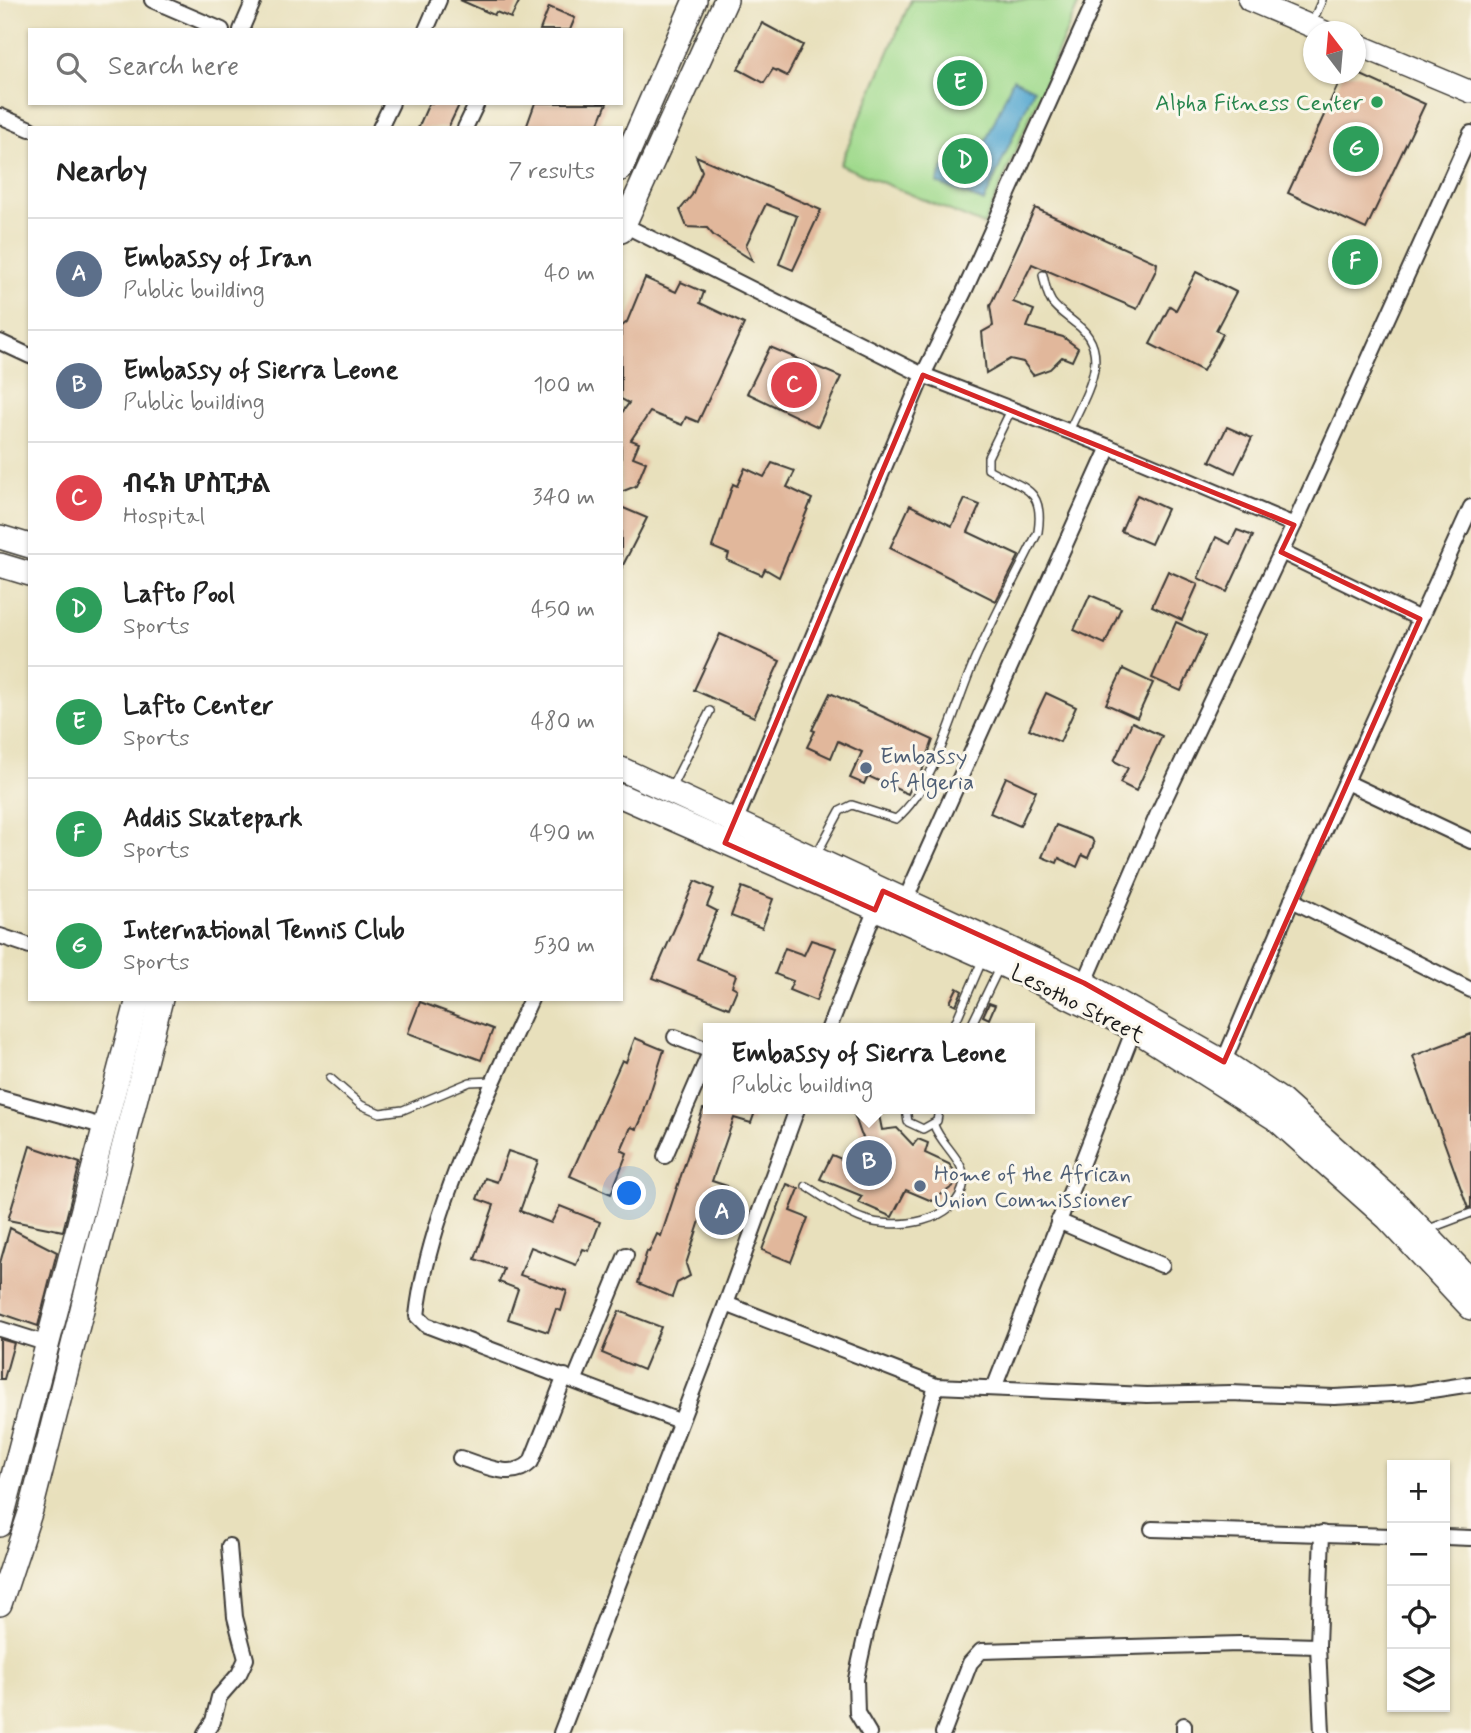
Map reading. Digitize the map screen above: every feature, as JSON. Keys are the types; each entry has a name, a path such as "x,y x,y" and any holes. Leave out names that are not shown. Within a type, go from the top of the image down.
{"main road":[{"path":"623,164 695,0"},
{"path":"623,228 726,0"},
{"path":"0,537 28,545"},
{"path":"0,565 28,573"},
{"name":"Lesotho Street","path":"628,772 664,802 1081,992 1138,1021 1219,1071 1281,1100 1415,1236 1471,1281"},
{"name":"Lesotho Street","path":"623,799 664,802"},
{"path":"2,1510 138,1001"},
{"path":"0,1604 31,1510 160,1001"},
{"name":"Lesotho Street","path":"1415,1236 1471,1308"}],"street":[{"path":"152,0 217,28"},
{"path":"242,28 254,0"},
{"path":"427,28 439,0"},
{"path":"730,833 923,374 964,292 1095,0"},
{"path":"1249,0 1303,23"},
{"path":"1366,48 1471,92"},
{"path":"380,126 385,105"},
{"path":"467,126 476,105"},
{"path":"1,118 28,128"},
{"path":"1081,992 1158,811 1294,525 1471,133"},
{"path":"623,228 923,374 1109,447 1294,525"},
{"path":"0,342 28,355"},
{"path":"901,911 1109,447"},
{"path":"1219,1071 1292,900 1471,507"},
{"path":"1281,552 1420,619"},
{"path":"623,794 628,772"},
{"path":"1346,782 1471,841"},
{"path":"1292,900 1471,990"},
{"path":"830,1023 879,901"},
{"path":"0,936 28,945"},
{"path":"530,1001 494,1081 444,1209 422,1282 418,1316 426,1325 570,1377 679,1421"},
{"path":"994,1388 1138,1021"},
{"path":"675,1037 703,1048"},
{"path":"665,1156 703,1069"},
{"path":"0,1098 106,1127"},
{"path":"561,1733 726,1304 795,1114"},
{"path":"1058,1221 1162,1265"},
{"path":"460,1458 512,1473 525,1468 531,1462 626,1255"},
{"path":"726,1304 936,1386 1147,1395 1230,1393 1334,1397 1412,1393 1471,1384"},
{"path":"0,1329 48,1344"},
{"path":"869,1733 857,1713 856,1679 866,1633 936,1386"},
{"path":"2,1510 31,1510"},
{"path":"1152,1529 1387,1536"},
{"path":"1322,1533 1318,1646 1322,1733"},
{"path":"1450,1537 1471,1538"},
{"path":"205,1733 214,1721 219,1697 239,1674 246,1659 245,1645 235,1617 229,1546"},
{"path":"943,1733 970,1663 981,1651 1240,1644 1318,1646"}],"lane":[{"path":"1319,21 1322,0"},
{"path":"1043,275 1048,299 1057,312 1084,329 1094,340 1096,352 1088,388 1069,431"},
{"path":"808,869 840,811 852,805 896,819 906,810 933,764 975,659 1038,532 1041,510 1035,495 988,469 988,457 1012,409"},
{"path":"664,802 710,710"},
{"path":"956,1023 996,953"},
{"path":"972,1023 996,953"},
{"path":"330,1078 361,1105 380,1114 403,1110 470,1082 494,1081"},
{"path":"906,1114 912,1126 923,1129 934,1125"},
{"path":"806,1186 863,1219 876,1222 920,1221 943,1212 958,1198 964,1180 960,1164 937,1136 934,1125 937,1114"},
{"path":"1415,1236 1471,1213"}],"highlighted area":[{"path":"923,375 1294,525 1281,552 1420,619 1224,1062 1084,983 883,891 875,910 725,843"}],"green space":[{"path":"911,0 1080,0 984,225 840,165"}],"water":[{"path":"1013,79 1034,89 984,202 937,183 954,156 968,147 984,145"}],"building":[{"path":"460,0 520,0 511,18 496,12 494,15"},
{"path":"549,7 575,18 571,28 541,28"},
{"path":"762,23 803,45 787,76 773,69 764,83 738,69"},
{"path":"1366,77 1425,104 1366,229 1288,193 1338,84 1366,84"},
{"path":"428,105 459,105 449,126 419,126"},
{"path":"534,105 606,105 598,126 527,126"},
{"path":"696,156 821,210 793,270 779,264 797,216 766,204 746,245 752,260 714,236 707,228 687,227 680,210 692,195 702,171"},
{"path":"1035,208 1157,263 1156,270 1137,309 1032,264 1013,302 1034,310 1027,327 1063,337 1078,348 1072,361 1062,357 1050,369 1033,375 1023,362 1010,359 986,373 982,332 993,326 990,306"},
{"path":"1196,272 1236,292 1216,330 1223,334 1203,371 1150,344 1170,306 1176,310"},
{"path":"645,278 676,292 681,282 704,292 700,303 744,324 698,422 686,417 682,425 650,412 631,440 639,443 633,457 646,462 636,486 623,491 623,411 629,403 623,400 623,325 627,322"},
{"path":"770,347 841,377 818,427 747,393"},
{"path":"1227,427 1252,438 1235,473 1210,461"},
{"path":"772,463 795,471 787,487 812,499 779,577 765,569 762,575 727,560 729,554 712,547 733,484 737,486 745,468 764,477"},
{"path":"1137,495 1167,509 1151,544 1121,531"},
{"path":"965,499 980,505 968,532 1019,556 996,601 890,548 910,505 952,526"},
{"path":"623,508 647,518 623,565"},
{"path":"1237,530 1253,536 1227,592 1198,578 1216,537 1230,544"},
{"path":"1168,571 1198,584 1182,620 1152,606"},
{"path":"1090,595 1121,608 1105,644 1074,630"},
{"path":"1176,622 1206,636 1181,691 1152,678"},
{"path":"720,634 780,661 754,717 694,690"},
{"path":"1123,669 1153,683 1137,718 1106,704"},
{"path":"830,693 933,740 919,780 915,779 908,794 868,776 864,784 850,778 862,752 838,741 831,758 807,747"},
{"path":"1046,693 1076,707 1060,742 1029,729"},
{"path":"1132,722 1162,736 1136,791 1120,783 1128,768 1114,761"},
{"path":"1006,777 1036,791 1020,826 990,813"},
{"path":"1056,825 1092,839 1094,844 1088,858 1082,855 1077,867 1059,858 1057,863 1042,857"},
{"path":"695,881 714,889 707,906 717,911 697,959 736,975 732,986 737,989 729,1008 653,978"},
{"path":"742,887 773,899 762,928 731,916"},
{"path":"811,940 836,948 816,1001 789,990 793,981 775,974 785,948 804,955"},
{"path":"957,988 962,991 956,1005 950,1002"},
{"path":"420,1002 493,1029 481,1060 408,1033"},
{"path":"989,1003 995,1005 989,1019 983,1016"},
{"path":"1471,1034 1471,1207 1468,1208 1413,1056"},
{"path":"635,1038 664,1050 642,1118 637,1129 631,1127 621,1150 627,1153 611,1194 570,1176 622,1060 626,1062"},
{"path":"703,1109 703,1114 754,1114 751,1123 734,1118 712,1181 727,1186 722,1201 708,1196 686,1264 690,1276 677,1283 672,1297 638,1283 647,1251 649,1252 657,1234 661,1236"},
{"path":"854,1114 879,1114 882,1130 897,1128 913,1145 918,1139 928,1143 925,1153 949,1164 956,1173 955,1185 932,1201 906,1190 892,1217 858,1202 862,1196 820,1179 832,1155 889,1179 861,1134"},
{"path":"30,1146 80,1163 63,1231 8,1220"},
{"path":"508,1151 538,1161 520,1211 551,1223 560,1206 600,1222 589,1251 583,1249 576,1265 531,1247 520,1275 567,1291 561,1311 556,1309 548,1332 508,1319 518,1289 499,1282 504,1269 475,1259 494,1205 477,1199 485,1178 497,1182"},
{"path":"787,1184 799,1189 790,1211 808,1218 791,1262 762,1250"},
{"path":"10,1228 57,1252 38,1326 0,1313 0,1263"},
{"path":"619,1311 661,1327 643,1370 602,1353"},
{"path":"0,1339 14,1343 4,1379 0,1379"}],"place":[{"name":"Lafto Center","path":"960,83"},
{"name":"Alpha Fitness Center","path":"1377,102"},
{"name":"International Tennis Club","path":"1356,149"},
{"name":"Lafto Pool","path":"965,161"},
{"name":"Addis Skatepark","path":"1355,262"},
{"name":"ብሩክ ሆስፒታል","path":"794,385"},
{"name":"Embassy of Algeria","path":"866,768"},
{"name":"Embassy of Sierra Leone","path":"869,1163"},
{"name":"Home of the African Union Commissioner","path":"920,1186"},
{"name":"Embassy of Iran","path":"722,1212"}]}
